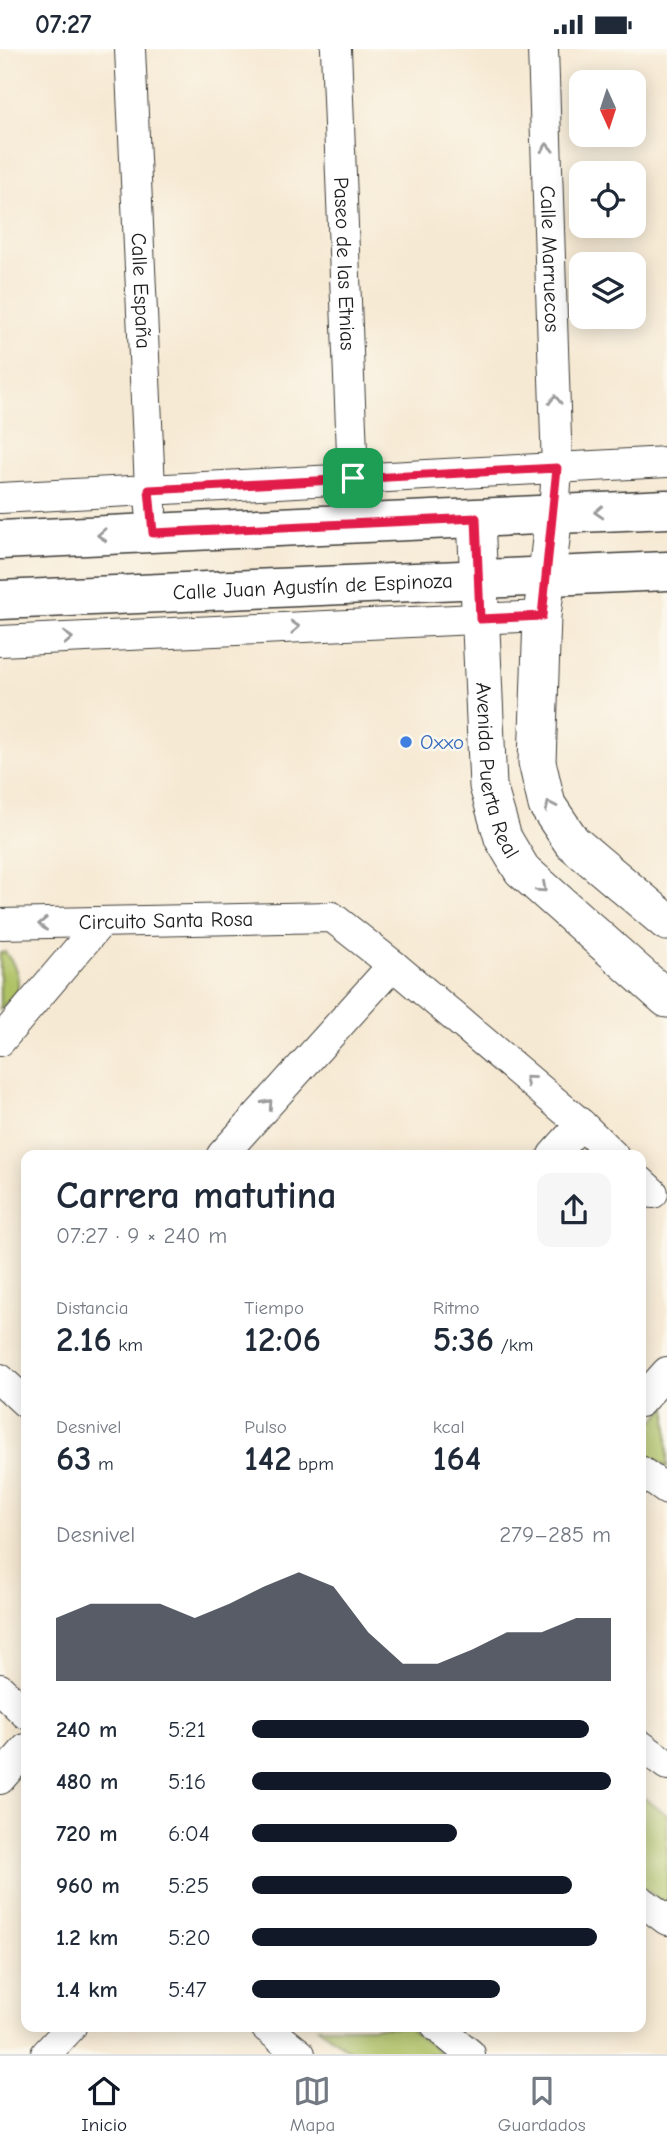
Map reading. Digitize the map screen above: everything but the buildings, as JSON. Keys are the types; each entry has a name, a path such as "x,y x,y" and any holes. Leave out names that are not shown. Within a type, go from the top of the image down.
{"main road":[{"path":"0,540 667,509"},
{"name":"Calle Juan Agustín de Espinoza","path":"0,600 667,571"}],"street":[{"name":"Calle España","path":"130,49 153,533"},
{"name":"Paseo de las Etnias","path":"336,49 353,478"},
{"name":"Calle Marruecos","path":"543,49 557,468 554,514"},
{"path":"0,498 667,462"},
{"name":"Avenida Puerta Real","path":"474,472 488,786 503,838 522,870 667,999"},
{"name":"Avenida Puerta Real","path":"554,514 542,616 537,762 547,805 572,842 667,922"},
{"path":"0,641 542,616"},
{"name":"Circuito Santa Rosa","path":"0,925 332,917 393,965"},
{"path":"0,1041 101,922"},
{"path":"226,1150 393,965 581,1123 608,1150"},
{"path":"557,1150 581,1123"},
{"path":"646,1395 667,1371"},
{"path":"646,1475 667,1490"},
{"path":"0,1689 21,1709"},
{"path":"646,1749 667,1765"},
{"path":"0,1779 21,1755"},
{"path":"646,1904 667,1920"},
{"path":"46,2054 66,2032"},
{"path":"272,2032 300,2054"},
{"path":"442,2032 470,2054"}],"green space":[{"path":"5,952 16,969 18,990 0,1010 0,953"},
{"path":"667,1406 667,1468 646,1453 646,1430"},
{"path":"646,1799 667,1815 667,1906 646,1890"},
{"path":"324,2032 414,2032 443,2054 353,2054"}],"place":[{"name":"Oxxo","path":"406,742"}],"route":[{"path":"557,468 542,616 480,619 476,518 153,533 149,490 353,478 557,468"}]}
